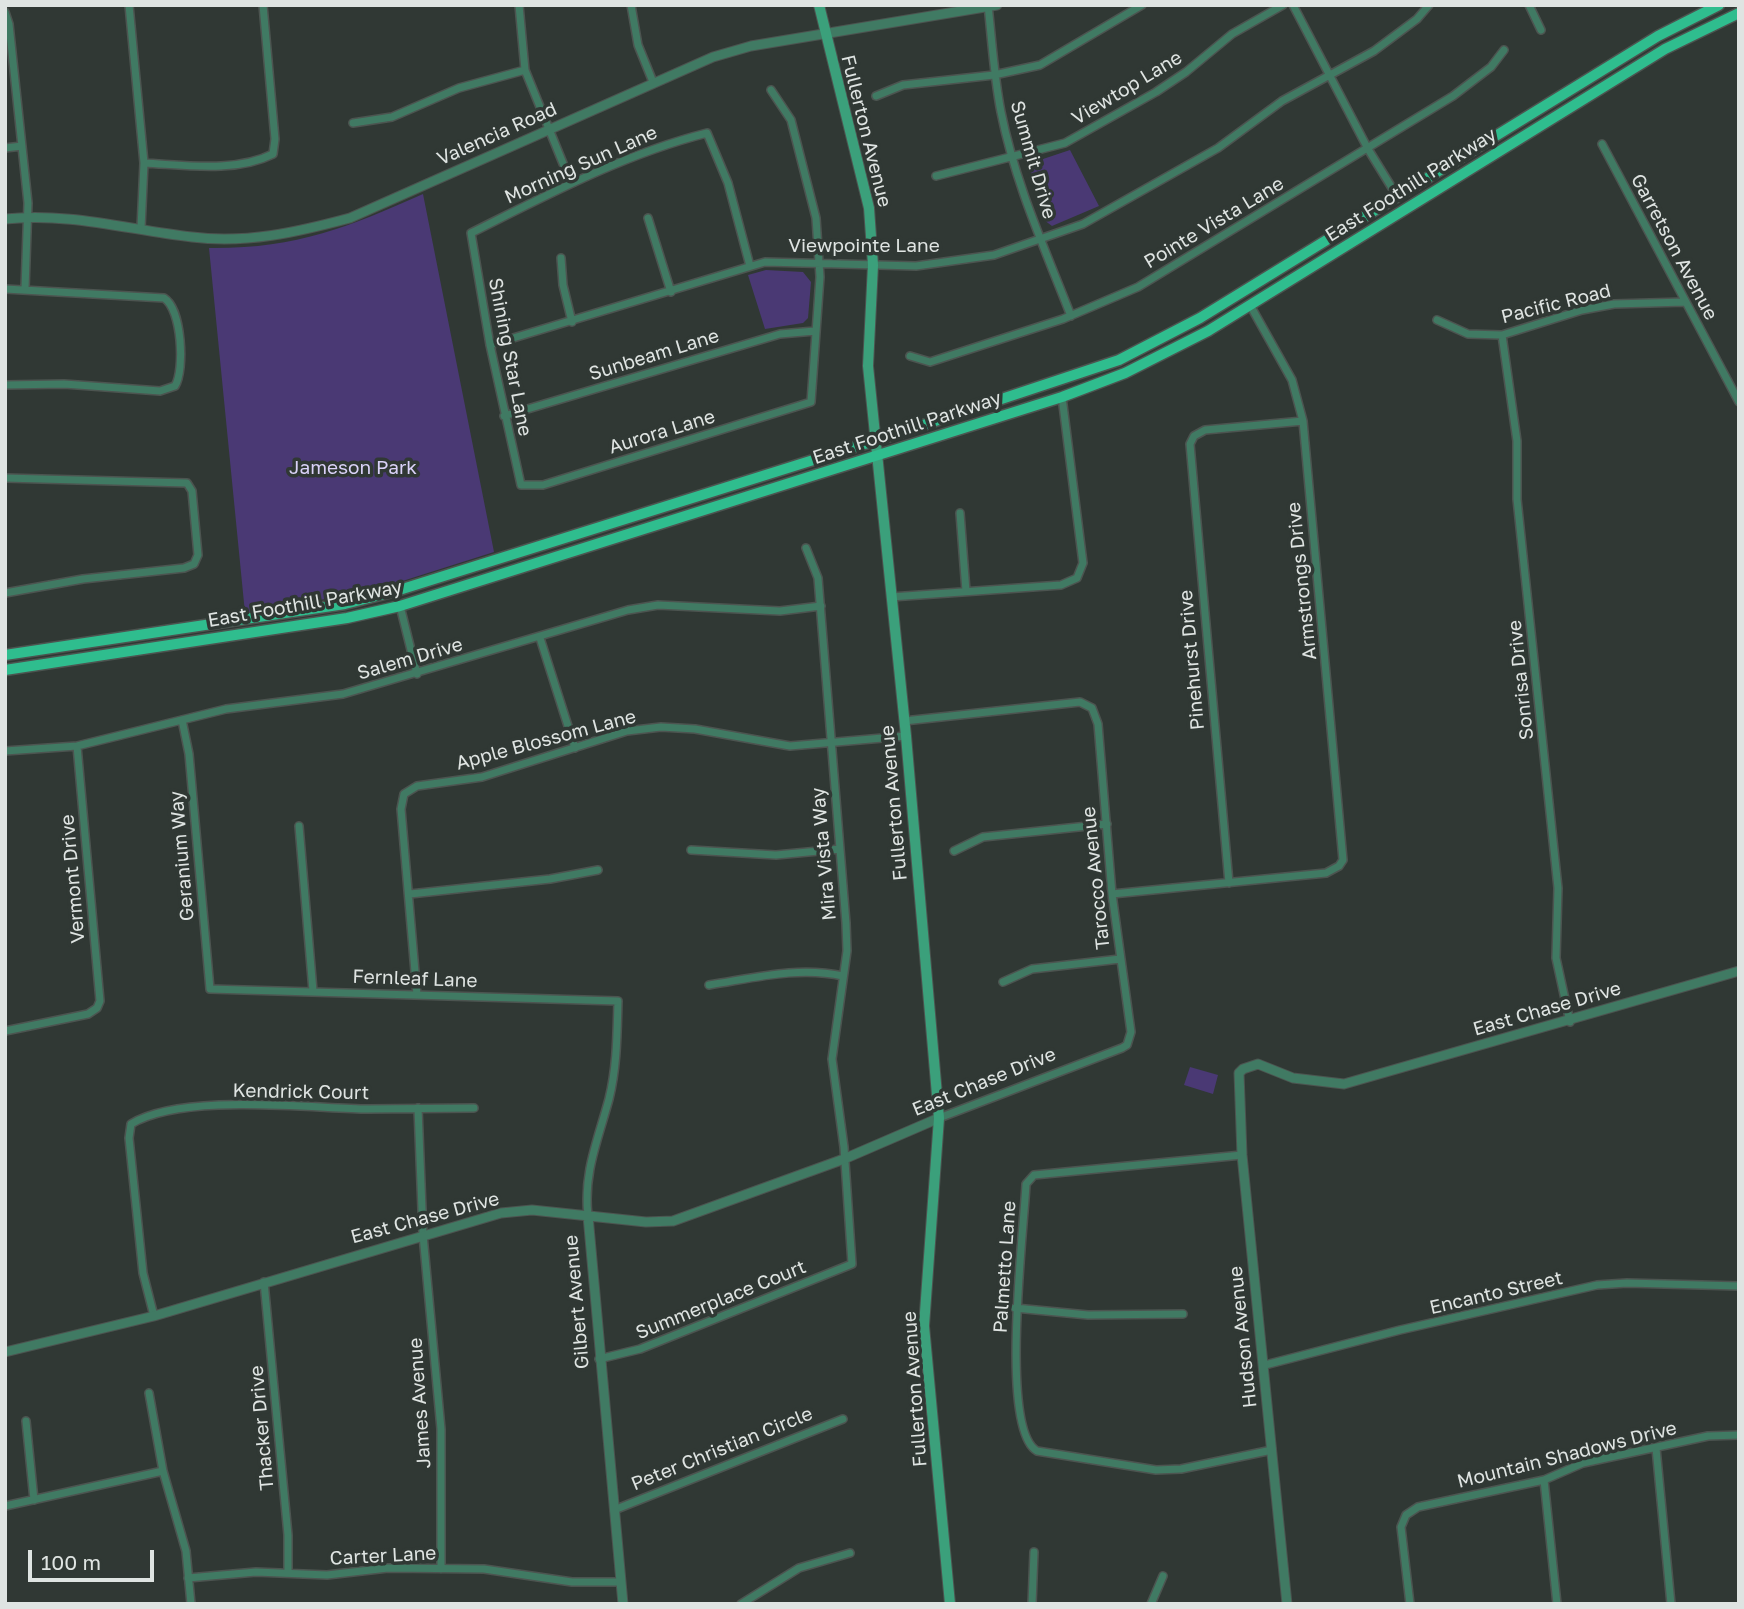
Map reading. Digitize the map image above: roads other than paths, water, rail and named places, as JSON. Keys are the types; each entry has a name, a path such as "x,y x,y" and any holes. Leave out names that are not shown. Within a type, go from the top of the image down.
{"main road":[{"name":"Fullerton Avenue","path":"819,5 869,208 873,265 868,366 906,736 939,1118 924,1326 950,1604"},
{"name":"East Foothill Parkway","path":"5,655 331,606 396,591 1059,382 1140,350 1200,318 1658,36 1719,5"},
{"name":"East Foothill Parkway","path":"5,670 334,620 400,606 1062,397 1167,353 1665,49 1739,13"}],"street":[{"path":"129,5 144,163 141,228"},
{"path":"144,163 211,166 260,160 272,154 275,139 263,5"},
{"path":"519,5 525,70 571,183"},
{"path":"631,5 638,45 653,82"},
{"path":"876,96 903,85 994,75 1040,65 1142,5"},
{"name":"Viewtop Lane","path":"936,176 1065,143 1156,92 1186,72 1232,34 1283,5"},
{"path":"1293,5 1368,149 1397,196"},
{"name":"Viewpointe Lane","path":"490,345 765,262 916,266 994,255 1083,224 1143,193 1218,148 1282,101 1374,51 1417,19 1429,5"},
{"path":"1529,5 1541,30"},
{"name":"Valencia Road","path":"5,219 28,216 70,218 192,238 247,239 291,234 350,218 713,57 751,46 991,6"},
{"name":"Summit Drive","path":"991,6 994,75 1013,157 1040,239 1071,316"},
{"path":"5,12 9,24 28,216 25,289"},
{"name":"Pointe Vista Lane","path":"910,356 930,362 1071,316 1149,281 1452,96 1491,67 1504,50"},
{"path":"353,124 393,117 459,88 525,70"},
{"path":"771,90 791,120 816,218 820,265 815,331"},
{"name":"Morning Sun Lane","path":"471,233 571,183 670,142 707,133 728,183 750,266"},
{"name":"Garretson Avenue","path":"1602,144 1739,402"},
{"path":"5,148 22,146"},
{"path":"648,218 671,292"},
{"name":"Shining Star Lane","path":"471,233 504,416 521,485"},
{"path":"561,258 563,285 572,322"},
{"path":"5,289 164,298 171,302 176,311 181,376 175,386 160,391 64,384 5,385"},
{"name":"Pacific Road","path":"1437,320 1468,334 1502,335 1582,310 1614,304 1685,302"},
{"name":"Armstrongs Drive","path":"1229,883 1325,873 1339,866 1345,850 1303,421 1292,380 1250,304"},
{"name":"Aurora Lane","path":"521,485 543,485 811,402 815,331"},
{"name":"Sunbeam Lane","path":"504,416 780,334 815,331"},
{"name":"Sonrisa Drive","path":"1502,335 1517,441 1517,499 1558,888 1556,958 1570,1022"},
{"path":"891,597 1070,583 1082,571 1062,397"},
{"name":"Pinehurst Drive","path":"1229,883 1188,453 1194,436 1205,430 1303,421"},
{"path":"5,478 187,483 192,491 198,555 194,564 184,568 83,579 5,593"},
{"path":"960,513 966,591"},
{"name":"Mira Vista Way","path":"806,548 818,578 821,607 847,951 832,1059 844,1159 852,1264"},
{"name":"Salem Drive","path":"5,751 77,746 226,709 343,694 628,610 658,605 780,611 821,607"},
{"path":"400,606 417,674"},
{"path":"540,638 575,748"},
{"name":"Tarocco Avenue","path":"904,721 1080,702 1092,708 1098,724 1112,894 1130,1032 1127,1045"},
{"name":"Geranium Way","path":"182,720 189,754 210,989"},
{"name":"Apple Blossom Lane","path":"410,894 401,808 404,794 417,786 482,776 627,731 661,727 695,729 790,746 906,736"},
{"name":"Vermont Drive","path":"5,1031 88,1014 97,1008 100,1001 77,746"},
{"path":"954,850 983,837 1107,824"},
{"path":"299,826 313,991"},
{"path":"691,850 776,855 840,849"},
{"path":"417,995 410,894 550,879 598,870"},
{"path":"1112,894 1229,883"},
{"path":"1003,982 1032,969 1120,959"},
{"path":"709,985 784,972 820,971 843,976"},
{"name":"East Chase Drive","path":"1243,1069 1258,1064 1293,1077 1345,1084 1570,1022 1739,971"},
{"name":"Fernleaf Lane","path":"210,989 618,1001"},
{"name":"Gilbert Avenue","path":"618,1001 617,1057 609,1100 591,1153 585,1191 623,1604"},
{"name":"East Chase Drive","path":"5,1352 154,1315 501,1213 532,1210 646,1222 673,1221 844,1159 939,1118 1127,1045"},
{"name":"Hudson Avenue","path":"1243,1069 1238,1080 1241,1155 1265,1365 1287,1604"},
{"name":"Kendrick Court","path":"154,1315 143,1273 129,1138 131,1124 144,1116 202,1107 278,1105 474,1108"},
{"name":"James Avenue","path":"418,1108 423,1235 441,1429 441,1569"},
{"name":"Palmetto Lane","path":"1241,1155 1034,1174 1026,1185 1015,1308 1021,1425 1030,1447 1037,1451 1156,1470 1181,1469 1272,1450"},
{"name":"Summerplace Court","path":"600,1359 640,1349 852,1264"},
{"name":"Thacker Drive","path":"264,1282 288,1535 288,1572"},
{"name":"Encanto Street","path":"1265,1365 1400,1330 1597,1285 1627,1283 1739,1286"},
{"path":"1015,1308 1088,1315 1183,1314"},
{"path":"149,1393 163,1471 181,1529 191,1604"},
{"name":"Peter Christian Circle","path":"614,1510 843,1419"},
{"path":"26,1421 34,1500"},
{"name":"Mountain Shadows Drive","path":"1410,1604 1401,1527 1406,1515 1418,1507 1544,1480 1583,1463 1708,1436 1739,1434"},
{"path":"1656,1448 1671,1604"},
{"path":"5,1506 163,1471"},
{"path":"1544,1480 1557,1604"},
{"path":"1032,1604 1034,1552"},
{"path":"741,1604 799,1568 850,1553"},
{"name":"Carter Lane","path":"188,1578 288,1572 327,1575 388,1568 484,1569 572,1582 621,1583"},
{"path":"1151,1604 1163,1576"}],"park label":[{"name":"Jameson Park","path":"353,468"}]}
